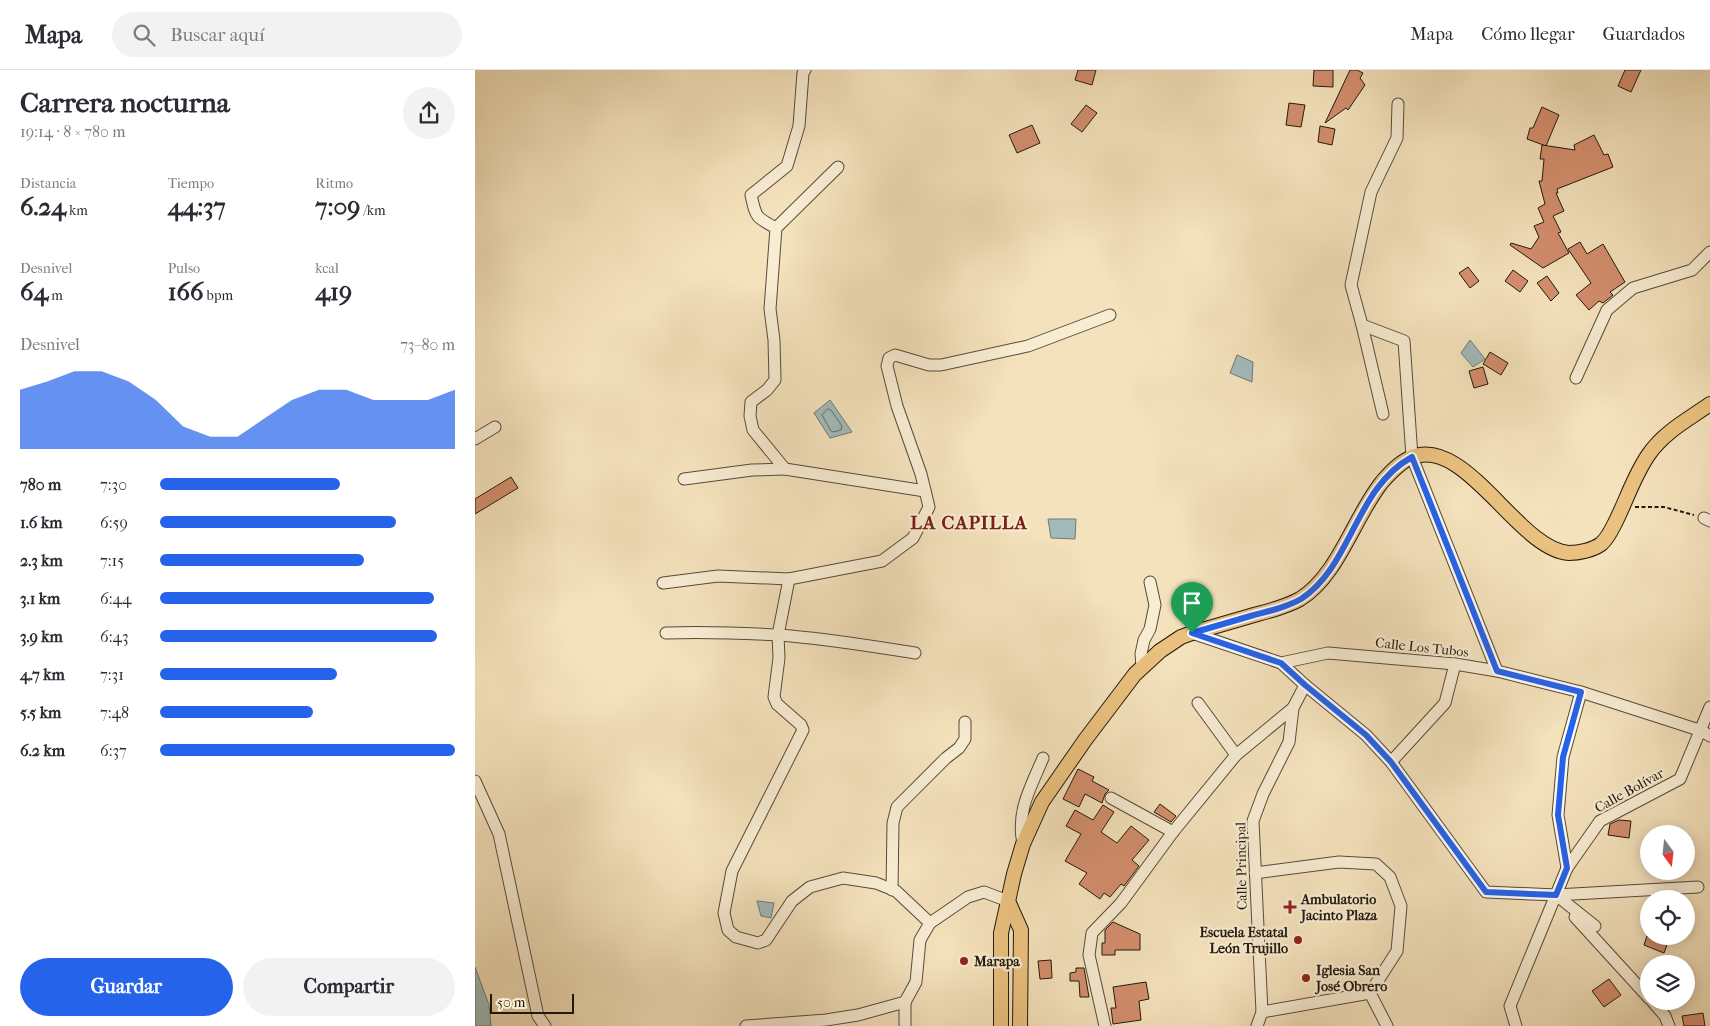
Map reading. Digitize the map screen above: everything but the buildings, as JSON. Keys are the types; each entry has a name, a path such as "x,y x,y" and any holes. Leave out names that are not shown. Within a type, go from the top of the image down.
{"main road":[{"path":"1001,1026 1001,934 1014,874 1023,844 1042,802 1085,740 1135,674 1160,651 1181,637 1283,607 1301,599 1316,586 1331,568 1370,497 1399,464 1412,457 1422,455 1438,457 1458,466 1543,544 1569,553 1588,550 1601,544 1609,534 1641,466 1653,448 1662,438 1710,404"},
{"path":"1009,901 1021,930 1020,1026"}],"street":[{"path":"775,228 760,220 755,211 751,195 787,166 799,126 803,73 805,70"},
{"path":"1383,414 1351,285 1371,192 1397,138 1398,104"},
{"path":"785,469 753,430 750,416 751,402 767,390 775,380 774,340 770,309 775,228 838,166"},
{"path":"1576,378 1607,310 1633,288 1693,270 1710,252"},
{"path":"663,583 718,576 789,579 882,561 913,538 929,506 887,366 889,358 895,355 929,365 941,365 1027,346 1110,315"},
{"path":"1362,325 1403,342 1412,457 1497,671"},
{"path":"475,438 495,427"},
{"path":"684,479 752,470 785,469 925,491"},
{"path":"789,579 778,635 779,658 775,701 801,725 803,730 732,871 724,913 728,930 736,937 757,943 767,940 791,901 810,886 843,878 876,883 892,890 930,923"},
{"path":"1142,667 1141,654 1144,640 1150,629 1155,605 1150,582"},
{"path":"667,633 715,632 778,635 915,653"},
{"path":"1192,633 1281,663 1366,735 1391,762 1486,892 1556,895 1699,887"},
{"name":"Calle Los Tubos","path":"1281,663 1328,653 1455,664 1497,671 1581,692 1706,733"},
{"path":"1391,762 1445,703 1455,664"},
{"name":"Calle Principal","path":"1257,1026 1262,1012 1253,821 1263,794 1289,742 1293,708 1305,685"},
{"path":"1567,868 1558,815 1563,757 1581,692"},
{"path":"1198,703 1236,755"},
{"name":"Calle Bolívar","path":"1516,1026 1510,1006 1567,868 1600,820 1680,779 1706,733 1710,707"},
{"path":"1105,1026 1089,955 1092,933 1121,903 1173,832 1236,755 1293,708"},
{"path":"892,890 893,824 897,807 946,758 959,748 965,739 965,722"},
{"path":"1023,844 1020,830 1023,805 1043,758"},
{"path":"475,781 499,834 538,1016 545,1026"},
{"path":"1111,798 1173,832"},
{"path":"1255,873 1339,862 1376,864 1390,877 1401,906 1397,951 1370,993 1262,1012"},
{"path":"905,1026 905,1002 916,982 920,940 930,923 968,897 984,892 1009,901"},
{"path":"1556,895 1595,926"},
{"path":"1556,895 1640,988"},
{"path":"1370,993 1387,1026"},
{"path":"745,1026 826,1020 905,1002"},
{"path":"1660,1010 1665,1016 1669,1026"}],"path":[{"path":"1623,507 1664,506 1707,519"}],"water":[{"path":"1470,340 1485,359 1473,367 1461,353"},
{"path":"1237,355 1253,362 1252,382 1230,373"},
{"path":"830,400 852,432 830,438 814,413"},
{"path":"1048,519 1076,519 1075,539 1051,538"},
{"path":"757,901 774,903 771,918 761,916"},
{"path":"475,967 489,1005 491,1026 475,1026"}],"place":[{"name":"Ambulatorio Jacinto Plaza","path":"1290,907"},
{"name":"Escuela Estatal León Trujillo","path":"1298,940"},
{"name":"Marapa","path":"964,961"},
{"name":"Iglesia San José Obrero","path":"1306,978"}],"district":[{"name":"LA CAPILLA","path":"969,522"}],"route":[{"path":"1412,457 1497,671 1581,692 1563,757 1558,815 1567,868 1556,895 1486,892 1391,762 1366,735 1281,663 1192,633 1283,607 1301,599 1316,586 1331,568 1370,497 1399,464 1412,457"}]}
